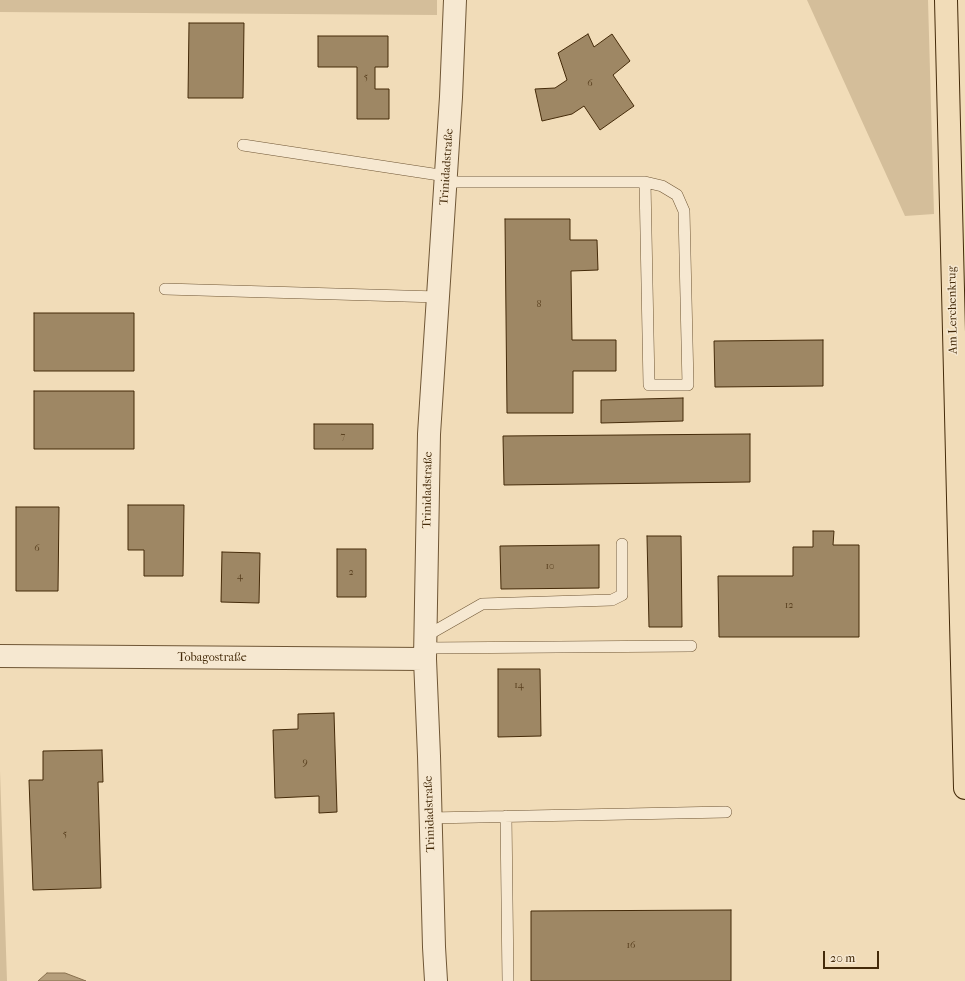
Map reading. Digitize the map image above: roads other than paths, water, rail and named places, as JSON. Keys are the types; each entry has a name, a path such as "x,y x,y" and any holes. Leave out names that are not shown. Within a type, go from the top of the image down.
{"main road":[{"name":"Am Lerchenkrug","path":"946,0 965,788"}],"street":[{"name":"Trinidadstraße","path":"436,981 425,648 429,434 451,97 455,0"},
{"name":"Tobagostraße","path":"0,656 425,648"}],"lane":[{"path":"243,145 446,179 645,182 662,186 677,195 684,211 688,385 649,385 645,182"},
{"path":"165,289 438,297"},
{"path":"425,648 482,604 612,600 622,595 622,544"},
{"path":"425,648 691,646"},
{"path":"430,818 726,812"},
{"path":"506,816 508,981"}]}
